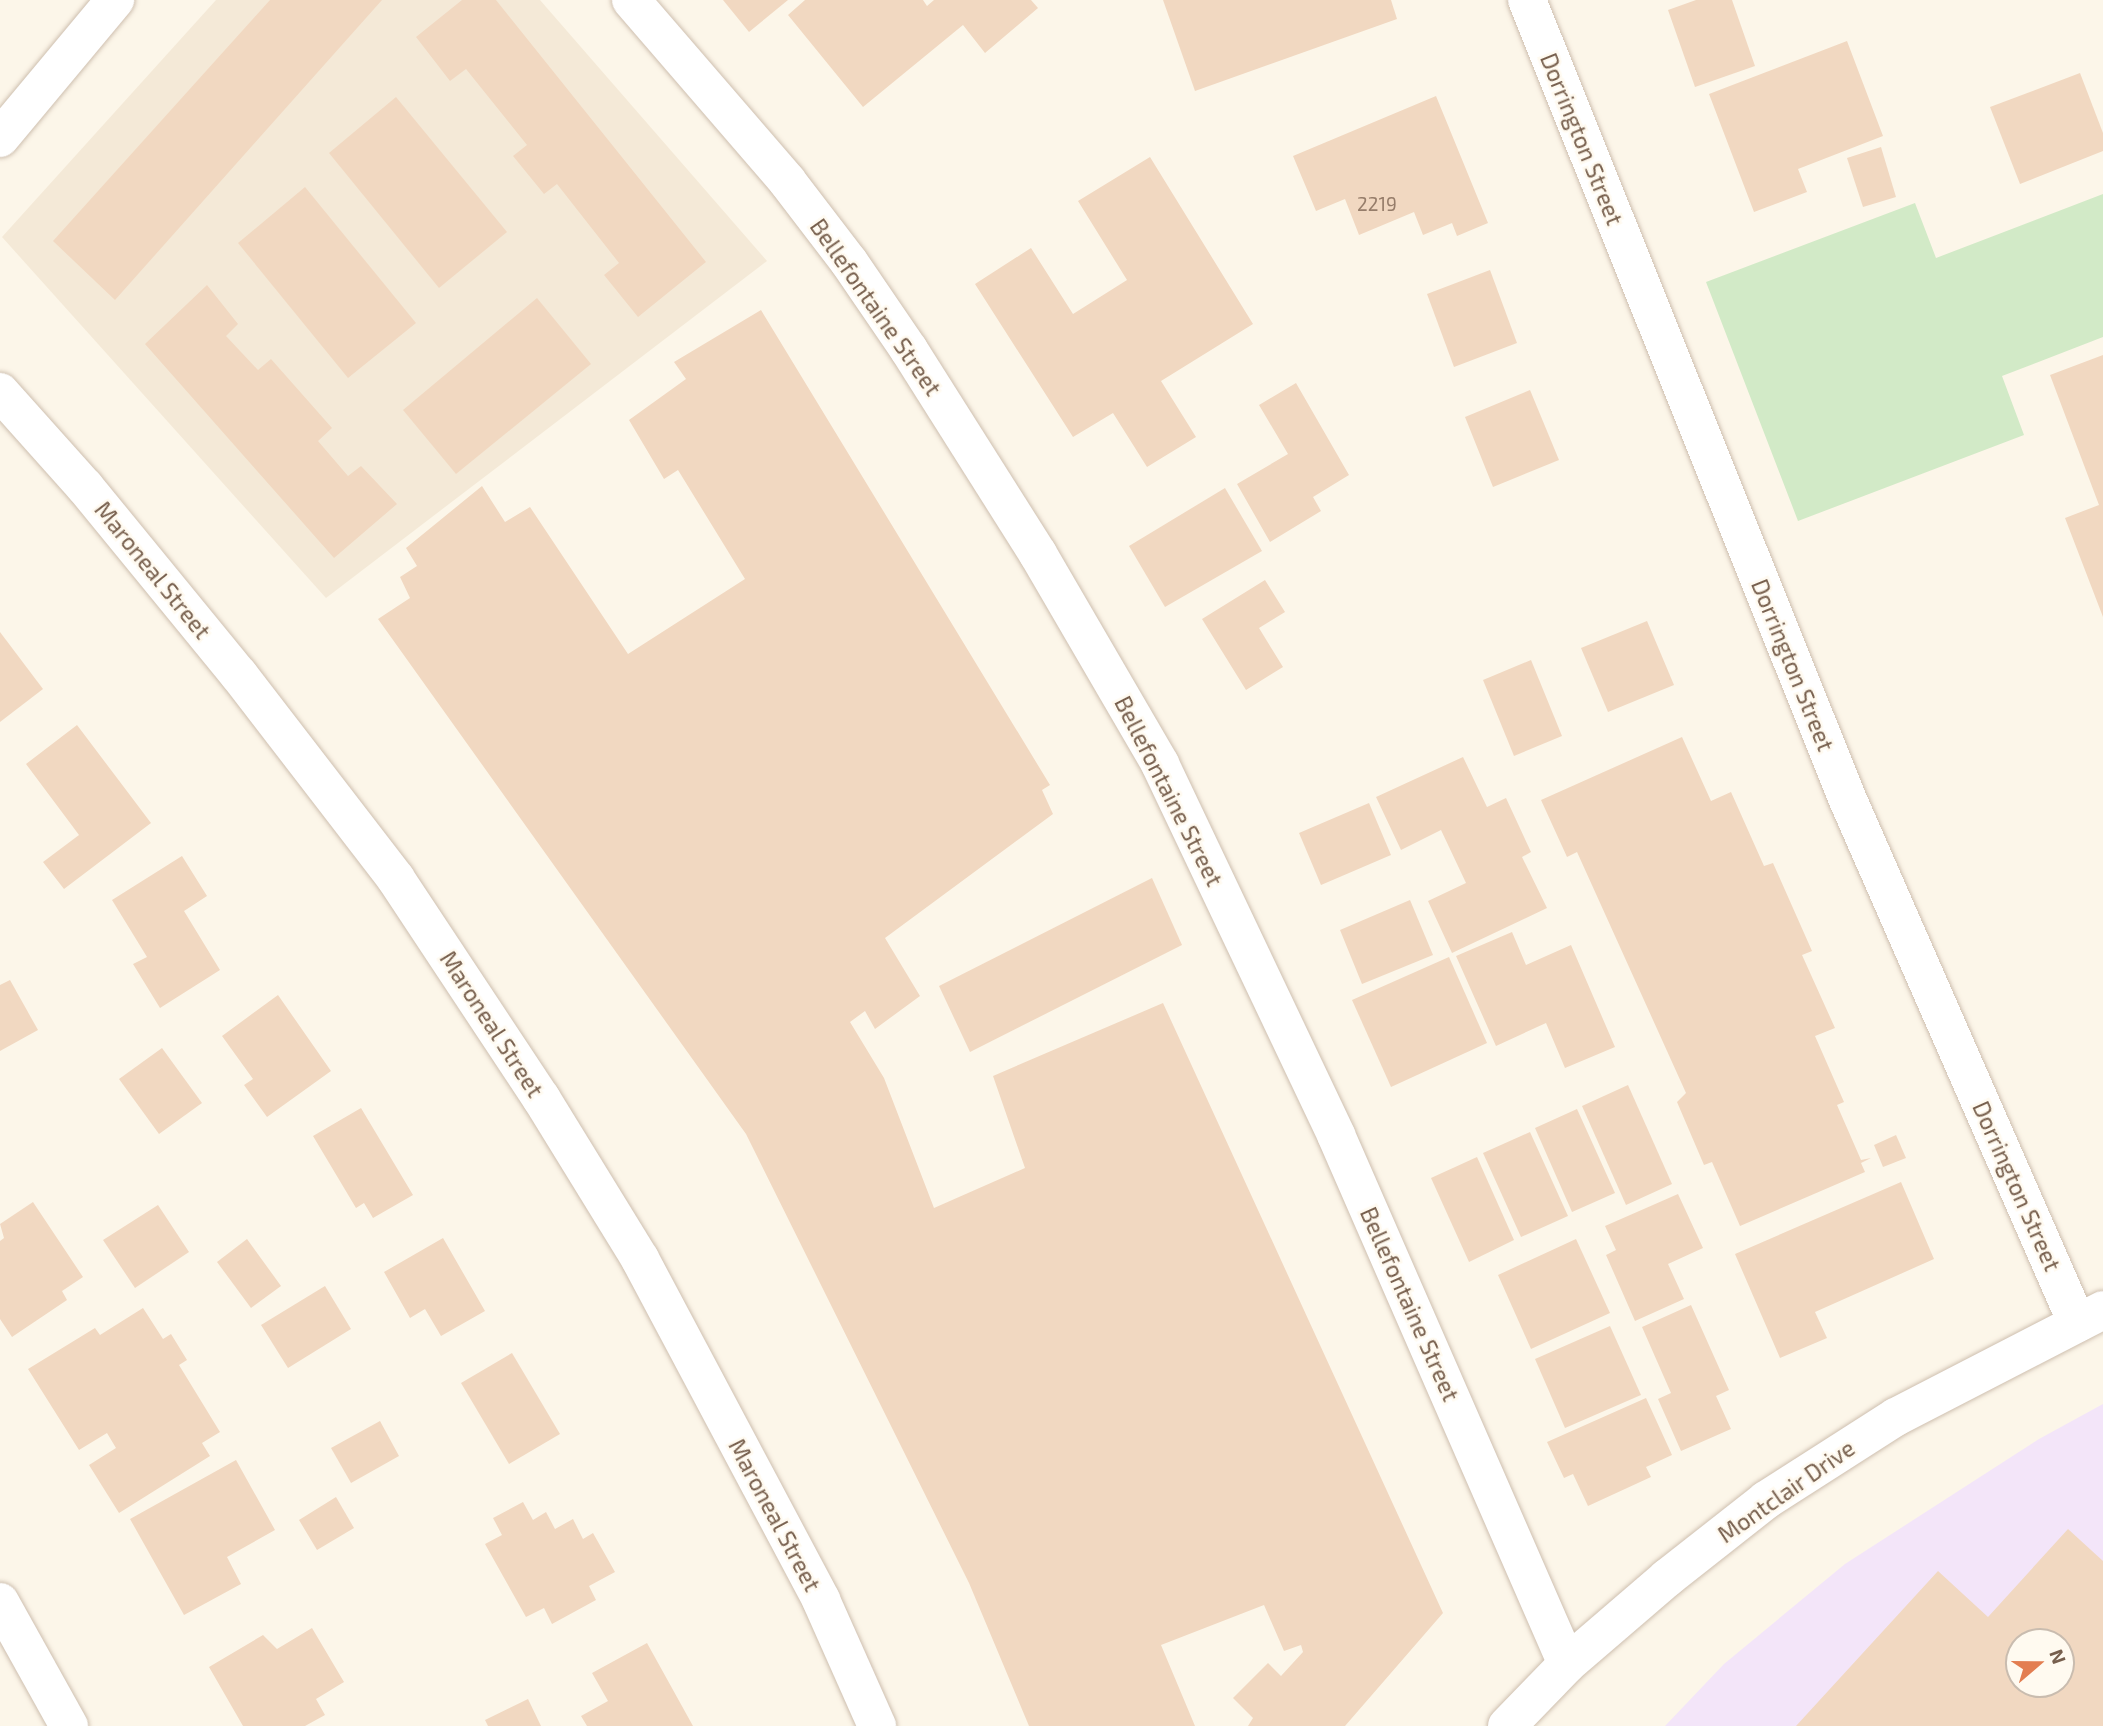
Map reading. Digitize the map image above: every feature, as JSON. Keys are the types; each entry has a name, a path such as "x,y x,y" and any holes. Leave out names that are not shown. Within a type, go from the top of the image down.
{"street":[{"path":"0,138 115,0"},
{"name":"Bellefontaine Street","path":"631,0 786,181 849,262 909,350 1038,554 1160,764 1336,1135 1567,1664"},
{"name":"Dorrington Street","path":"1527,0 1848,800 2090,1316"},
{"name":"Maroneal Street","path":"0,392 85,487 239,675 396,879 541,1098 640,1259 821,1600 877,1726"},
{"name":"Montclair Drive","path":"1507,1726 1567,1664 1667,1578 1766,1500 1896,1417 2090,1316"},
{"path":"0,1602 69,1726"}],"shaded area":[{"path":"216,0 540,0 767,261 326,598 2,237"},
{"path":"2103,1404 2103,1726 1665,1726 1724,1664 1845,1564 2039,1439"}],"green space":[{"path":"2103,194 2103,337 2002,376 2024,435 1798,521 1706,282 1915,203 1936,258"}],"building":[{"path":"270,0 382,0 115,300 53,241"},
{"path":"462,0 496,0 706,262 638,317 604,275 619,263 557,184 544,194 513,156 527,145 466,69 450,81 416,37"},
{"path":"723,0 788,0 749,32"},
{"path":"805,0 923,0 927,6 934,0 1031,0 1038,8 985,53 963,25 863,107 788,15"},
{"path":"1163,0 1391,0 1397,19 1195,91"},
{"path":"1696,0 1732,0 1755,66 1695,87 1668,10"},
{"path":"1847,41 1883,136 1798,169 1807,192 1754,212 1709,94"},
{"path":"2080,73 2103,133 2103,151 2020,184 1990,107"},
{"path":"1436,96 1488,223 1457,236 1452,223 1423,235 1414,212 1359,235 1345,199 1316,211 1293,156"},
{"path":"396,97 507,232 439,288 329,153"},
{"path":"1881,147 1896,197 1863,207 1847,158"},
{"path":"1150,157 1253,324 1161,381 1196,437 1147,467 1113,413 1073,437 975,284 1031,248 1073,314 1127,280 1078,201"},
{"path":"305,187 416,323 348,378 238,243"},
{"path":"1490,270 1517,343 1454,367 1427,294"},
{"path":"207,285 238,324 226,336 258,370 271,359 332,428 318,441 348,476 361,466 397,504 334,558 145,344"},
{"path":"537,298 591,364 456,474 403,410"},
{"path":"761,310 1050,785 1042,790 1053,814 885,938 920,996 875,1029 865,1011 850,1022 884,1078 934,1208 1025,1168 993,1076 1163,1003 1443,1613 1345,1726 1248,1726 1253,1718 1233,1698 1268,1663 1281,1676 1303,1652 1301,1645 1284,1651 1264,1605 1161,1645 1195,1726 1029,1726 969,1583 746,1134 378,619 410,598 400,577 417,566 406,548 482,486 505,522 530,507 628,654 745,579 678,470 664,479 629,420 686,379 674,362"},
{"path":"2103,355 2103,617 2065,518 2099,505 2050,375"},
{"path":"1296,383 1349,475 1313,497 1321,511 1270,542 1237,484 1288,454 1259,405"},
{"path":"1530,390 1559,460 1493,487 1465,417"},
{"path":"1225,488 1262,551 1165,607 1129,546"},
{"path":"1265,580 1285,612 1259,628 1283,667 1246,690 1202,619"},
{"path":"1647,621 1674,685 1608,712 1581,648"},
{"path":"0,632 43,689 0,722"},
{"path":"1531,660 1562,736 1514,756 1483,680"},
{"path":"77,725 151,823 64,889 43,862 79,835 26,764"},
{"path":"1682,737 1711,801 1731,792 1764,866 1773,863 1812,951 1802,955 1835,1028 1815,1036 1844,1102 1837,1105 1861,1160 1871,1158 1861,1163 1865,1172 1740,1226 1712,1162 1704,1165 1677,1102 1686,1093 1577,852 1567,857 1541,800"},
{"path":"1463,757 1487,807 1506,798 1531,852 1522,857 1547,908 1452,953 1428,901 1466,883 1441,830 1401,850 1376,797"},
{"path":"1369,803 1391,855 1321,885 1299,833"},
{"path":"182,856 207,896 184,911 220,970 160,1008 133,964 147,957 112,900"},
{"path":"1152,878 1182,945 970,1052 939,986"},
{"path":"1410,900 1433,955 1362,984 1340,930"},
{"path":"1512,932 1526,965 1571,945 1615,1047 1565,1068 1546,1023 1496,1046 1456,956"},
{"path":"1449,957 1487,1043 1391,1087 1352,1000"},
{"path":"10,980 38,1030 0,1051 0,985"},
{"path":"278,995 331,1071 267,1117 244,1085 253,1079 222,1036"},
{"path":"162,1048 202,1103 159,1134 119,1079"},
{"path":"1628,1085 1672,1184 1626,1205 1582,1106"},
{"path":"361,1108 413,1195 373,1218 364,1203 356,1208 313,1136"},
{"path":"1577,1109 1615,1193 1572,1212 1535,1128"},
{"path":"1530,1132 1568,1216 1521,1237 1483,1153"},
{"path":"1896,1135 1906,1158 1883,1167 1874,1145"},
{"path":"1477,1157 1514,1240 1469,1262 1431,1178"},
{"path":"1901,1182 1934,1259 1815,1312 1827,1338 1780,1358 1735,1254"},
{"path":"1678,1194 1703,1248 1668,1264 1684,1299 1635,1321 1606,1255 1616,1250 1605,1226"},
{"path":"33,1202 83,1277 62,1291 67,1300 12,1337 0,1319 0,1241 4,1238 0,1224"},
{"path":"158,1205 189,1252 135,1288 103,1240"},
{"path":"443,1238 485,1311 441,1336 425,1309 410,1318 384,1272"},
{"path":"247,1239 281,1286 251,1308 217,1262"},
{"path":"1576,1239 1610,1313 1531,1349 1498,1275"},
{"path":"325,1286 351,1329 288,1368 261,1325"},
{"path":"1691,1305 1729,1390 1716,1396 1731,1429 1681,1451 1658,1399 1671,1393 1642,1327"},
{"path":"143,1308 163,1339 171,1334 187,1360 179,1365 220,1432 202,1443 210,1456 119,1513 89,1465 116,1448 107,1433 79,1450 28,1369 95,1328 100,1335"},
{"path":"1610,1326 1641,1395 1565,1428 1535,1359"},
{"path":"512,1353 560,1434 509,1464 461,1383"},
{"path":"1646,1398 1672,1455 1646,1467 1651,1477 1588,1506 1573,1474 1564,1478 1547,1442"},
{"path":"380,1421 399,1456 351,1483 331,1448"},
{"path":"236,1460 275,1530 227,1557 241,1584 184,1615 130,1519"},
{"path":"336,1497 354,1528 317,1550 299,1520"},
{"path":"523,1502 533,1520 546,1512 555,1529 573,1519 583,1539 593,1533 615,1572 589,1586 596,1600 552,1624 544,1608 526,1617 485,1544 502,1535 493,1518"},
{"path":"2068,1529 2103,1561 2103,1726 1796,1726 1938,1571 1988,1617"},
{"path":"312,1628 344,1682 316,1699 325,1715 305,1726 243,1726 209,1667 263,1635 277,1649"},
{"path":"647,1643 693,1726 587,1726 581,1716 608,1701 592,1673"},
{"path":"528,1699 541,1726 488,1726 485,1720"}]}
